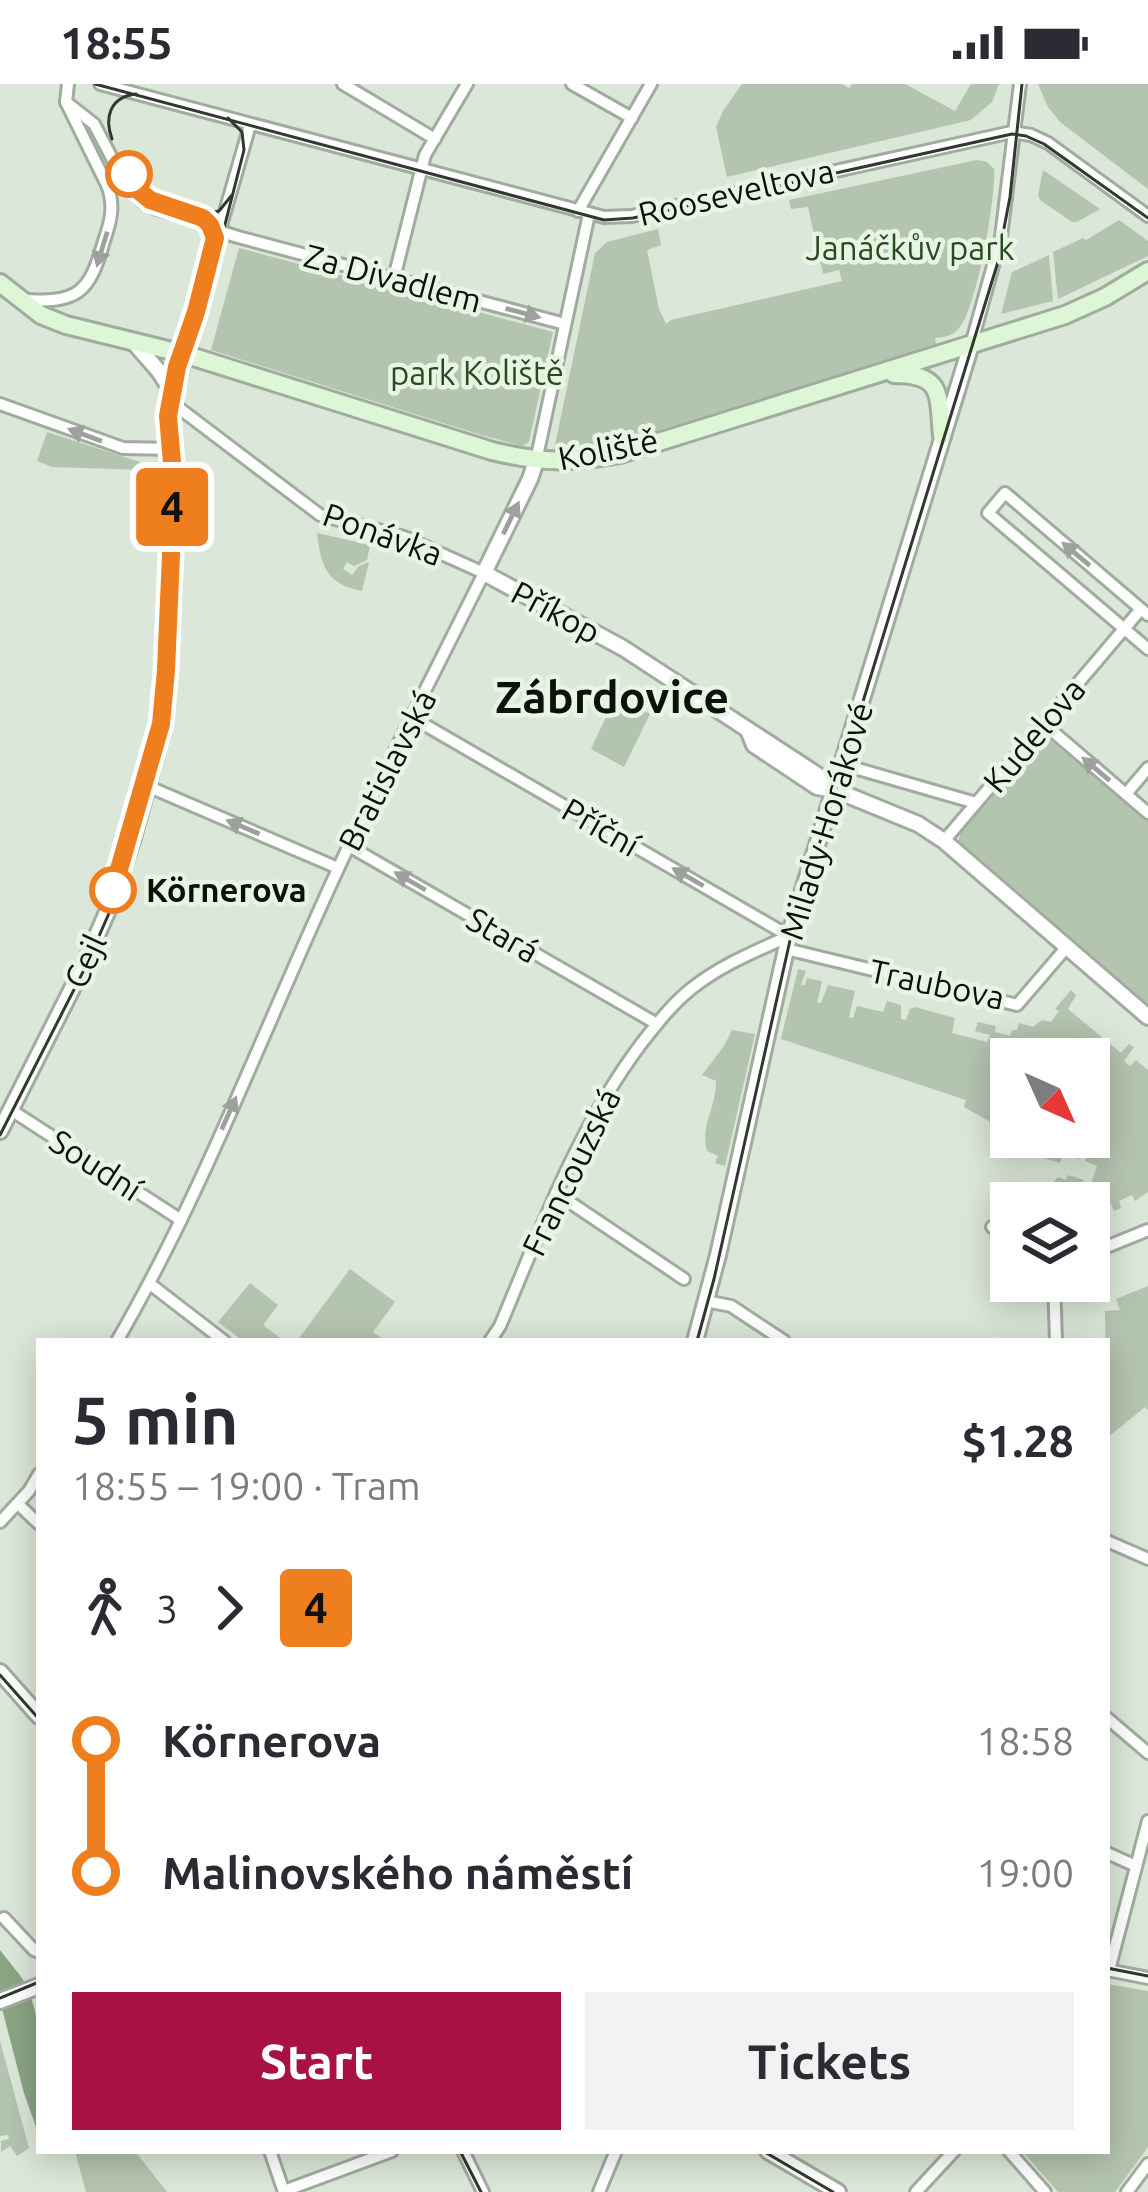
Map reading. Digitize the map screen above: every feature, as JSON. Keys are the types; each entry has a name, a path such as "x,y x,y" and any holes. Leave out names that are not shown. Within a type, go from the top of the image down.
{"main road":[{"name":"Koliště","path":"0,283 41,315 66,325 184,354 492,452 536,461 578,461 620,454 971,345 1081,308 1148,272"},
{"path":"875,374 919,374 931,382 938,392 942,436"}],"street":[{"path":"19,300 64,299 86,286 94,275 111,219 112,196 66,102 68,84"},
{"name":"Rooseveltova","path":"100,84 137,89 250,124 612,218 1015,132"},
{"path":"344,84 435,139"},
{"path":"394,278 421,170 467,84"},
{"path":"572,84 632,118"},
{"path":"536,461 583,213 652,84"},
{"path":"971,345 1001,237 1020,84"},
{"name":"Za Divadlem","path":"66,102 97,127 136,197 157,209 248,239 565,324"},
{"path":"184,354 250,124"},
{"path":"1015,132 1044,140 1148,216"},
{"path":"133,341 159,368 172,399"},
{"name":"Milady Horákové","path":"697,1338 788,942 971,345"},
{"name":"Cejl","path":"0,1131 108,910 164,725 175,487 172,399 184,354"},
{"name":"Ponávka","path":"172,399 320,515 404,537 484,573"},
{"path":"0,404 123,448 173,449"},
{"name":"Bratislavská","path":"119,1338 182,1220 338,868 536,461"},
{"path":"1145,612 1004,493 988,513 1148,649"},
{"name":"Příkop","path":"484,573 623,648 835,790 918,824 944,841 1148,1017"},
{"name":"Kudelova","path":"944,841 1124,629 1145,612"},
{"name":"Příční","path":"413,718 788,942"},
{"path":"1044,724 1148,813"},
{"path":"1126,794 1148,768"},
{"path":"858,769 976,803"},
{"path":"147,786 338,868"},
{"name":"Stará","path":"349,846 656,1024"},
{"name":"Traubova","path":"788,942 1017,1005 1066,948"},
{"name":"Francouzská","path":"492,1338 585,1130 656,1024 687,992 727,963 788,942"},
{"name":"Soudní","path":"11,1110 182,1220"},
{"path":"556,1193 684,1279"},
{"path":"1110,1245 1148,1230"},
{"path":"150,1284 220,1338"},
{"path":"706,1302 730,1306 779,1338"},
{"path":"1055,1302 1056,1338"},
{"path":"0,1522 36,1478"},
{"path":"18,1504 36,1521"},
{"path":"1110,1542 1148,1559"},
{"path":"0,1672 36,1713"},
{"path":"1110,1721 1148,1753"},
{"path":"1110,1963 1148,1821"},
{"path":"1110,1853 1136,1866"},
{"path":"4,1918 36,1951"},
{"path":"1110,1970 1148,1978"},
{"path":"0,2001 36,1986"},
{"path":"271,2154 284,2192 384,2154"},
{"path":"465,2154 483,2192"},
{"path":"599,2192 615,2154"},
{"path":"773,2154 838,2192"},
{"path":"916,2192 951,2154"},
{"path":"1012,2154 1045,2192"},
{"path":"1127,2192 1148,2164"}],"green space":[{"path":"742,84 842,84 849,88 852,84 905,84 955,111 971,84 999,84 992,102 971,120 727,177 716,127"},
{"path":"1038,84 1148,84 1148,189 1060,122"},
{"name":"Janáčkův park","path":"977,160 994,169 992,203 973,297 955,332 935,338 936,344 631,439 554,450 595,253 607,242 658,229 661,245 647,250 666,324 842,281 839,270 823,274 808,207 791,209 789,200"},
{"path":"1043,170 1100,209 1072,222 1040,200"},
{"path":"1119,220 1148,241 1148,256 1058,299 1053,252"},
{"name":"park Koliště","path":"239,248 553,332 529,442 522,446 481,435 211,350"},
{"path":"1049,255 1053,301 1001,314 1012,272"},
{"path":"47,432 146,464 145,470 52,467 37,461"},
{"path":"317,533 370,545 367,560 354,566 347,562 343,569 352,575 369,562 362,591 340,584 328,572"},
{"path":"616,696 650,714 624,767 591,749"},
{"path":"1045,736 1148,821 1148,1006 958,841"},
{"path":"798,969 806,971 801,985 807,978 822,981 817,1003 828,985 855,991 849,1017 853,1018 857,1006 883,1012 887,1001 901,1005 901,1019 906,1020 915,1007 955,1018 952,1033 987,1042 990,1035 975,1031 978,1022 1010,1036 1019,1023 1033,1027 1042,1020 1051,1022 1071,990 1076,995 1068,1009 1103,1038 990,1038 990,1122 964,1107 966,1100 781,1039"},
{"path":"732,1030 755,1034 725,1166 715,1163 718,1156 707,1151 716,1081 702,1075"},
{"path":"1110,1044 1121,1053 1129,1044 1134,1047 1124,1061 1130,1066 1136,1060 1148,1070 1148,1192 1135,1201 1132,1195 1119,1201 1121,1208 1114,1211 1110,1182 1092,1182 1097,1166 1085,1161 1110,1158"},
{"path":"1068,1175 1084,1180 1054,1182 1058,1177 1066,1180"},
{"path":"350,1269 395,1302 373,1332 382,1338 299,1338"},
{"path":"250,1283 278,1305 263,1325 280,1338 239,1338 218,1322"},
{"path":"1148,1286 1148,1410 1145,1407 1110,1436 1110,1338 1105,1338 1105,1311 1120,1310 1116,1299"},
{"path":"1110,1985 1148,1991 1148,2147 1115,2192 1058,2192 1025,2154 1110,2154"},
{"path":"0,2041 29,2148 17,2156 10,2146 1,2152 1,2141 9,2139 0,2136"},
{"path":"76,2154 137,2154 167,2192 86,2192"}],"shaded area":[{"path":"0,1950 25,1983 36,2018 36,2127 24,2093 0,2001"}],"tram line":[{"path":"95,84 604,220 633,218 1012,134 1044,144 1148,218"},
{"path":"698,1338 791,936 997,265 1022,84"},
{"path":"112,139 111,109 120,99 136,94"},
{"path":"0,1135 110,911 166,725 175,594 177,474 172,417 244,150 242,132 228,118"},
{"name":"4","path":"113,890 161,724 173,474 168,416 177,367 215,238 203,218 155,203 138,190 129,174"},
{"path":"132,182 150,200 202,215 219,211 232,195"},
{"path":"0,1675 36,1716"},
{"path":"1110,1969 1148,1976"},
{"path":"0,1998 36,1983"},
{"path":"462,2154 481,2192"},
{"path":"768,2154 833,2192"}],"place":[{"name":"Körnerova","path":"113,890"}],"district":[{"name":"Zábrdovice","path":"612,697"}]}
